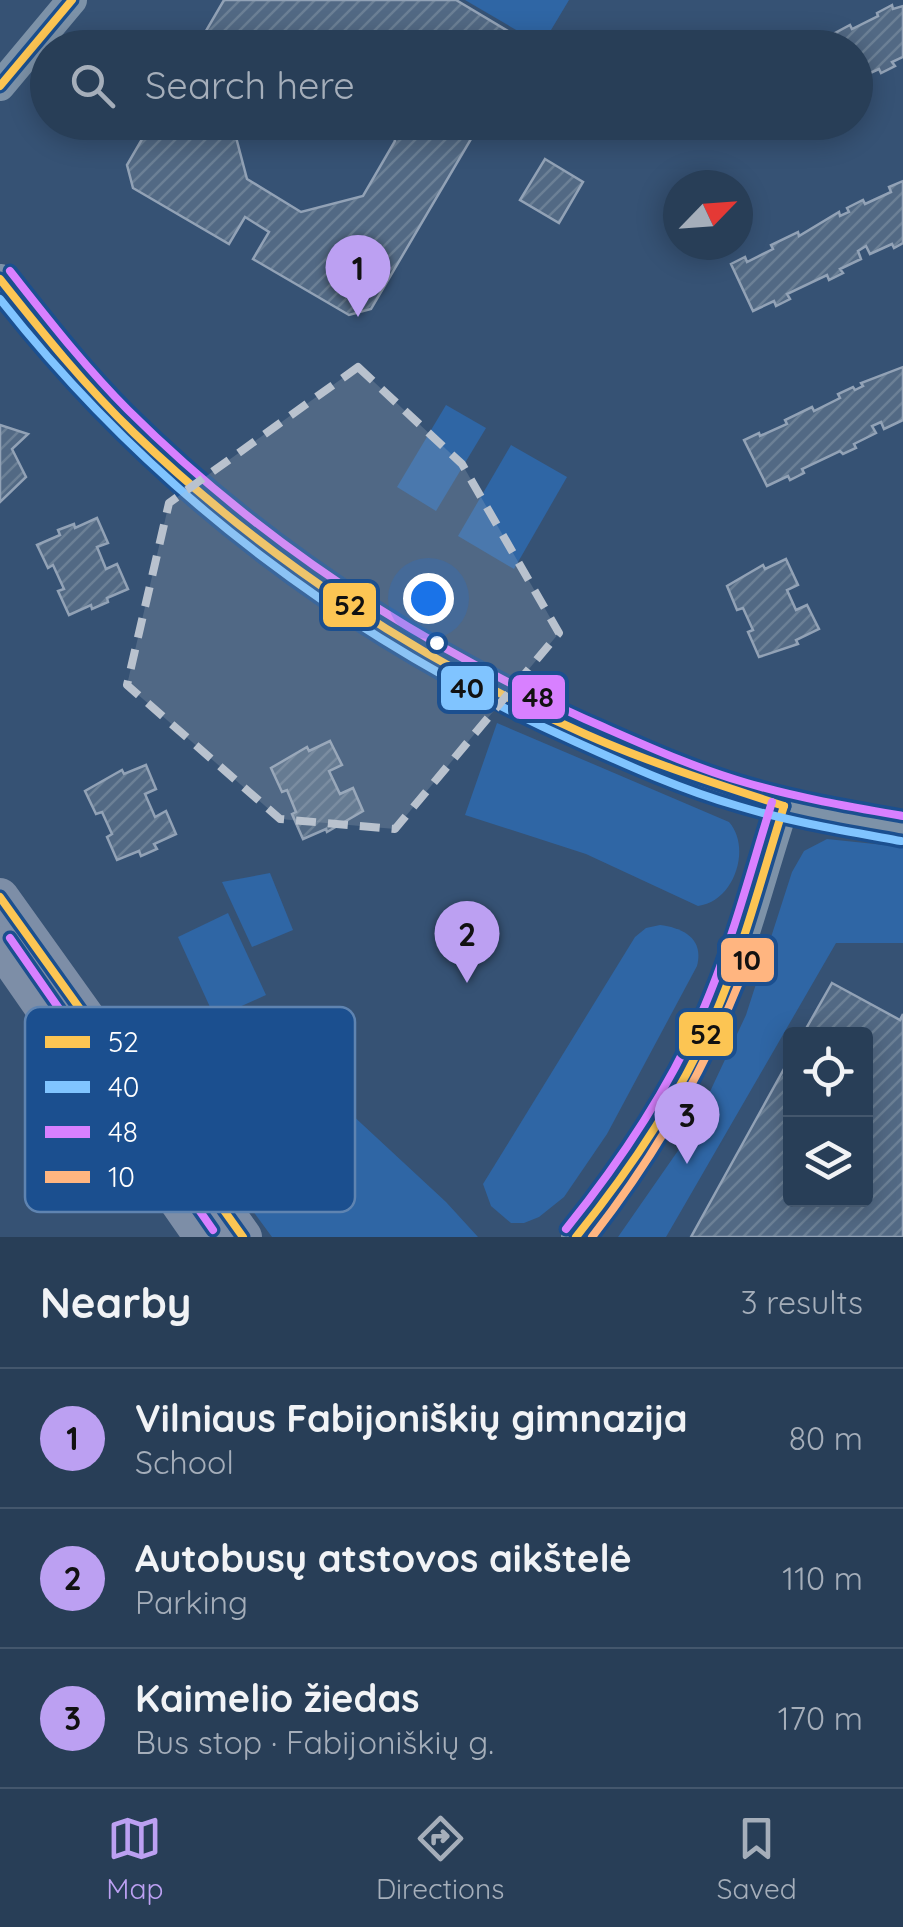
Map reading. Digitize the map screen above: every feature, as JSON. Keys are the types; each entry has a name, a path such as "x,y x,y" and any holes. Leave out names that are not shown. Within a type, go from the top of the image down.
{"main road":[{"path":"0,898 78,1007"},
{"path":"0,944 44,1007"},
{"path":"187,1212 204,1237"},
{"path":"224,1212 242,1237"}],"street":[{"path":"47,30 72,0"},
{"path":"0,86 30,50"},
{"path":"0,278 62,357 135,432 226,513 328,592 449,666 569,727 674,770 784,806 903,829"},
{"path":"576,1237 620,1180 672,1098 710,1026 728,982 784,806"}],"highlighted area":[{"path":"358,367 462,464 559,633 395,829 280,819 127,685 169,503"}],"shaded area":[{"path":"465,0 569,0 551,30 516,30"},
{"path":"446,405 486,428 436,511 397,487"},
{"path":"511,445 567,477 514,569 458,536"},
{"path":"497,723 729,822 739,846 730,885 711,902 698,906 586,854 465,815"},
{"path":"827,839 903,847 903,943 836,943 787,1027 783,1027 783,1035 666,1237 618,1237 691,1132 746,1015 792,872 804,851"},
{"path":"270,873 293,930 252,947 222,882"},
{"path":"228,913 266,995 239,1007 210,1007 178,937"},
{"path":"660,925 690,936 698,949 697,966 607,1134 564,1197 539,1217 511,1223 491,1206 483,1184 635,937 646,928"},
{"path":"355,1118 478,1237 272,1237 254,1212 355,1212"}],"building":[{"path":"224,0 456,0 506,30 206,30"},
{"path":"892,5 893,9 903,6 903,57 881,73 879,69 873,72 873,30 841,30 850,25 852,29 878,16"},
{"path":"142,140 237,140 247,179 301,212 363,196 395,140 470,140 371,309 349,315 253,259 269,232 245,217 229,244 133,188 127,165"},
{"path":"545,159 583,182 559,223 520,200"},
{"path":"903,181 903,243 870,254 866,246 858,251 861,259 840,269 843,273 829,280 827,275 787,294 790,299 776,306 774,301 753,311 731,264 753,260 773,249 771,245 798,232 799,236 839,212 840,216 849,212 847,208 863,200 865,204 891,192 889,187"},
{"path":"903,367 903,420 884,429 881,422 872,426 876,433 854,444 856,448 843,454 840,451 802,469 804,473 790,480 788,476 767,486 744,440 787,424 785,420 812,407 814,411 840,398 838,394"},
{"path":"0,425 28,434 12,449 26,477 0,502"},
{"path":"97,518 108,543 97,547 106,569 117,564 128,589 107,598 108,602 69,615 58,591 64,589 53,565 48,568 37,545 60,535 58,530 74,524 75,528"},
{"path":"786,559 798,585 787,590 796,610 807,605 819,629 796,640 798,644 759,657 748,632 753,630 743,608 737,610 727,586 763,565 765,569"},
{"path":"330,741 342,765 329,771 340,794 353,788 363,811 327,832 326,829 303,839 287,790 282,792 271,768 307,747 309,751"},
{"path":"146,765 156,789 145,794 155,817 166,811 176,834 154,844 157,849 117,860 102,812 96,814 85,791 122,770 124,774"},
{"path":"832,983 900,1020 903,1014 903,1237 691,1237 783,1071 783,1207 873,1207 873,1027 807,1027"}],"transit line":[{"name":"52","path":"47,30 72,0"},
{"name":"52","path":"0,86 30,50"},
{"name":"48","path":"10,271 97,377 178,457 286,545 401,622 522,689 685,762 786,793 903,816"},
{"name":"52","path":"0,279 81,378 134,433 236,522 346,603 463,674 585,734 659,764 784,806"},
{"name":"40","path":"0,299 59,370 190,498 261,556 413,658 493,702 676,785 778,817 901,841"},
{"name":"48","path":"566,1229 647,1116 696,1025 727,946 772,802"},
{"name":"52","path":"576,1237 651,1135 698,1053 732,971 784,806"},
{"name":"52","path":"0,897 79,1007"},
{"name":"48","path":"10,938 58,1007"},
{"name":"10","path":"592,1237 642,1168 685,1097 722,1022 754,943"},
{"name":"48","path":"200,1212 213,1230"},
{"name":"52","path":"225,1212 243,1237"}],"place":[{"name":"Vilniaus Fabijoniškių gimnazija","path":"358,317"},
{"name":"Autobusų atstovos aikštelė","path":"467,983"},
{"name":"Kaimelio žiedas","path":"687,1164"}]}
